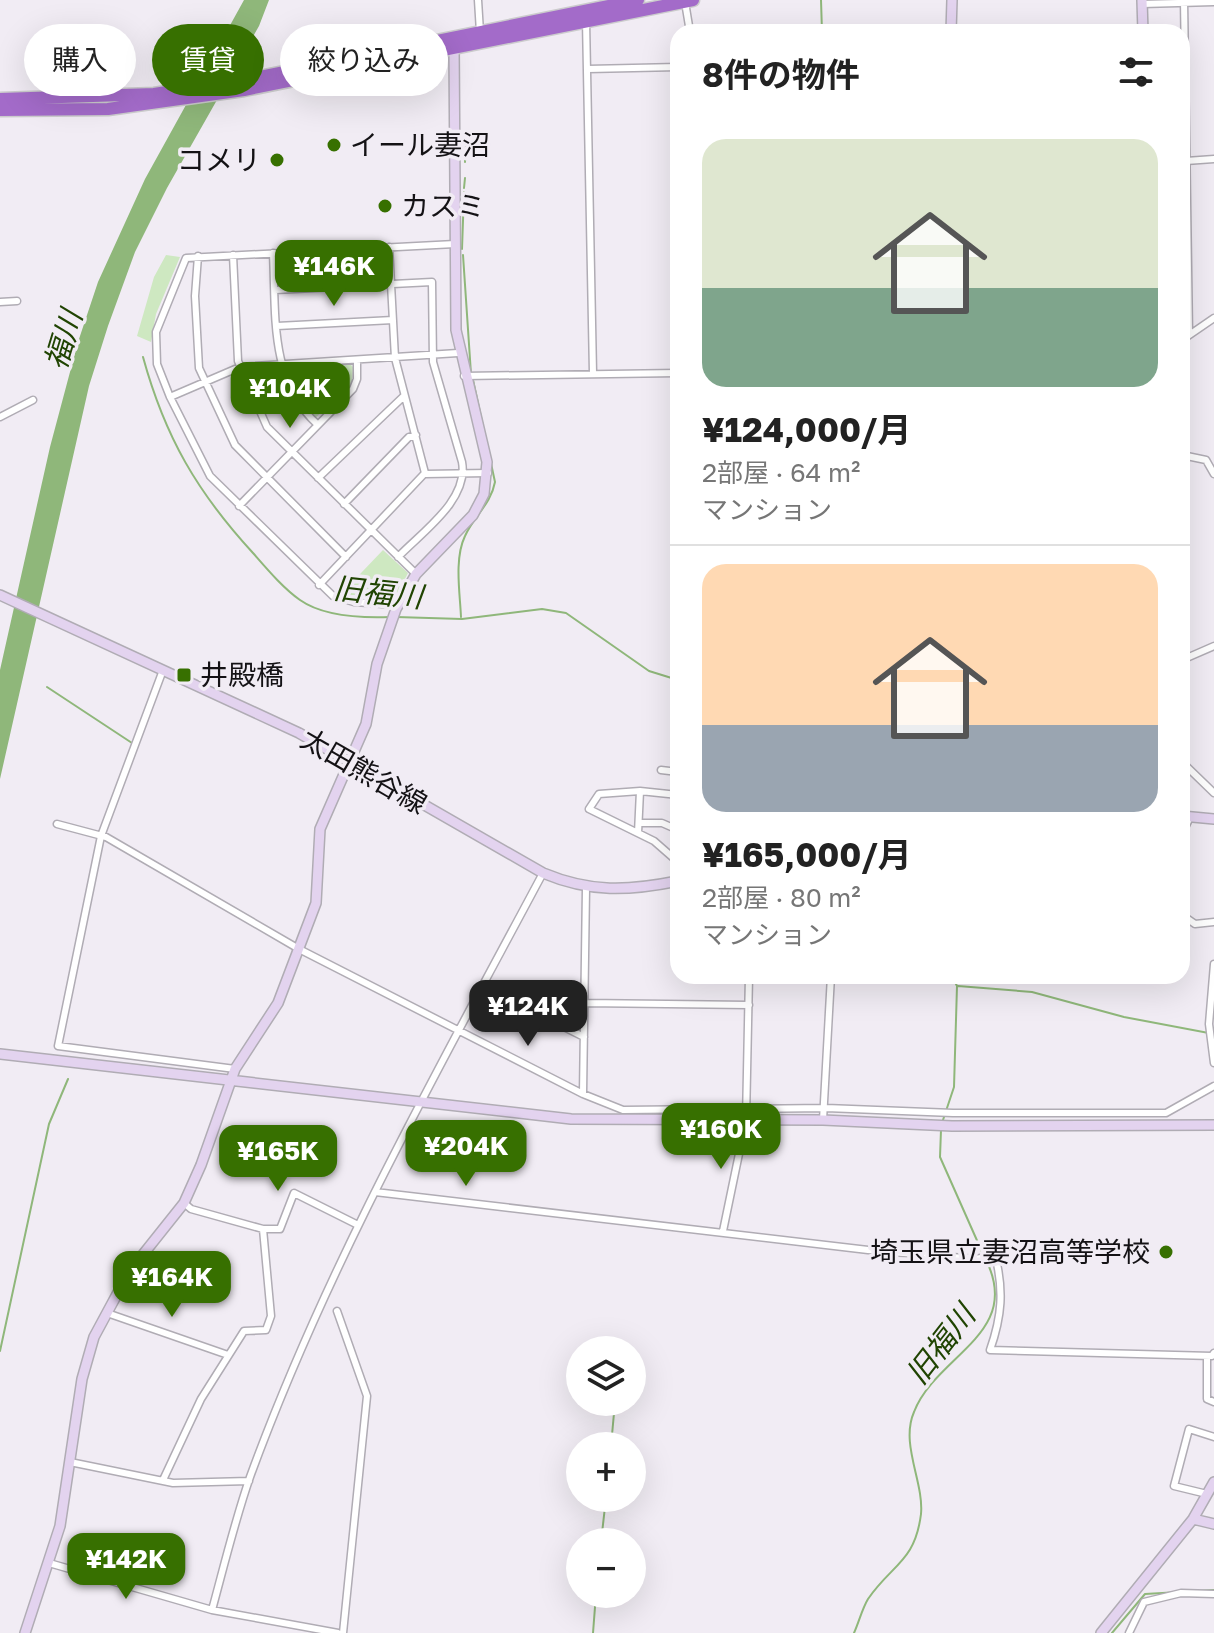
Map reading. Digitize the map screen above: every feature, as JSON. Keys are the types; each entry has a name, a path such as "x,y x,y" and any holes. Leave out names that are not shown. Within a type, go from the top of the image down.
{"highway":[{"path":"453,44 480,32 638,0"},
{"path":"264,81 453,44 585,11 689,1"},
{"path":"0,99 172,96"},
{"path":"0,110 108,109 172,96"}],"street":[{"path":"478,0 480,32"},
{"path":"951,24 952,0"},
{"path":"689,1 690,24"},
{"path":"1143,24 1142,2 1214,2"},
{"path":"1184,2 1184,24"},
{"path":"585,11 593,373"},
{"path":"25,1633 60,1526 82,1379 105,1312 129,1272 184,1203 235,1069 278,1003 316,903 320,829 366,724 387,628 416,574 473,515 484,494 488,473 458,353 453,44"},
{"path":"588,69 670,67"},
{"path":"1190,161 1214,159"},
{"path":"397,607 345,601 319,585 239,506 201,463 170,397 156,355 157,325 183,259 455,244"},
{"path":"389,247 395,358 425,474"},
{"path":"273,253 280,364 299,408 317,424"},
{"path":"233,255 240,367 267,427 416,574"},
{"path":"198,256 195,296 198,348 205,381 235,445 265,479 346,557"},
{"path":"275,290 432,282 433,355 463,473 461,487 453,501 398,557"},
{"path":"0,302 17,301"},
{"path":"1190,334 1214,318"},
{"path":"277,326 393,320"},
{"path":"170,397 240,367 458,353"},
{"path":"239,506 357,383 357,360"},
{"path":"464,376 670,373"},
{"path":"318,478 404,396"},
{"path":"0,417 33,400"},
{"path":"344,504 409,437 416,435"},
{"path":"1190,457 1206,460 1214,474"},
{"path":"319,585 425,474 488,473"},
{"name":"太田熊谷線","path":"0,595 299,733 543,873 586,888 617,891 670,882"},
{"path":"1190,656 1214,646"},
{"path":"163,670 101,836 58,1046 235,1069"},
{"path":"661,770 670,771"},
{"path":"1190,770 1214,793"},
{"path":"670,794 640,791 599,794 589,809 638,833 670,853"},
{"path":"638,833 640,791"},
{"path":"1190,817 1214,819"},
{"path":"640,823 662,823 670,826"},
{"path":"57,824 101,836 299,949 460,1028 583,1094 623,1110 826,1108 953,1113 1166,1113 1214,1086"},
{"path":"212,1610 249,1481 319,1306 421,1103 543,873"},
{"path":"583,1094 586,888"},
{"path":"1190,921 1195,924 1214,922"},
{"path":"1214,964 1209,1024 1209,1043 1214,1063"},
{"path":"723,1231 746,1120 749,984"},
{"path":"823,1120 831,984"},
{"path":"584,1037 546,1018 559,990 585,1003 749,1005"},
{"path":"0,1054 571,1119 823,1120 952,1126 1214,1125"},
{"path":"375,1192 976,1259 995,1255 1003,1298 1000,1324 990,1350 1210,1354 1207,1399 1214,1402"},
{"path":"184,1203 191,1209 263,1229 280,1229 294,1193 358,1225"},
{"path":"163,1480 187,1426 244,1331 266,1330 271,1316 263,1229"},
{"path":"49,1563 212,1610 340,1633 367,1396 337,1311"},
{"path":"105,1312 228,1355"},
{"path":"1207,1494 1174,1486 1189,1429 1214,1437"},
{"path":"70,1462 185,1484 249,1481"},
{"path":"1101,1633 1193,1519 1214,1482"},
{"path":"1193,1519 1214,1524"},
{"path":"1134,1592 1144,1602"},
{"path":"1144,1602 1181,1593 1214,1594"},
{"path":"1129,1633 1144,1602"}],"shaded area":[{"path":"244,0 269,0 260,24 231,24"},
{"path":"191,96 219,96 135,252 108,326 89,386 0,779 0,670 50,447 78,342 98,282 145,179"},
{"path":"166,255 180,257 156,314 151,342 137,336 154,277"},
{"path":"350,364 353,367 352,385 314,419 301,406 285,371 288,367"},
{"path":"383,550 408,573 395,598 364,600 340,595"}],"waterway":[{"path":"821,0 822,24"},
{"path":"465,162 466,146"},
{"path":"464,188 465,178"},
{"path":"462,249 464,192"},
{"path":"463,255 471,374"},
{"name":"旧福川","path":"143,357 162,413 185,462 215,508 275,578 300,600 320,610 356,617 390,617"},
{"path":"461,617 458,576 462,545 490,497 495,482 473,380"},
{"name":"旧福川","path":"396,617 462,619 542,609 566,613 649,671 670,678"},
{"path":"47,687 132,743"},
{"name":"旧福川","path":"942,1123 954,1087 956,984"},
{"path":"958,986 1032,992 1124,1017 1214,1034"},
{"path":"0,1351 49,1124 68,1079"},
{"name":"旧福川","path":"941,1130 940,1157 983,1254"},
{"name":"旧福川","path":"854,1633 868,1599 914,1543 921,1502 911,1450 910,1424 925,1392 985,1326 993,1307 994,1285 986,1260"},
{"path":"612,1432 614,1416"},
{"path":"603,1528 604,1512"},
{"path":"1112,1633 1145,1594 1214,1590"},
{"path":"593,1633 595,1608"}],"place":[{"name":"イール妻沼","path":"334,145"},
{"name":"コメリ","path":"277,160"},
{"name":"カスミ","path":"385,206"},
{"name":"井殿橋","path":"184,675"},
{"name":"埼玉県立妻沼高等学校","path":"1166,1252"}],"water label":[{"name":"福川","path":"64,340"}]}
